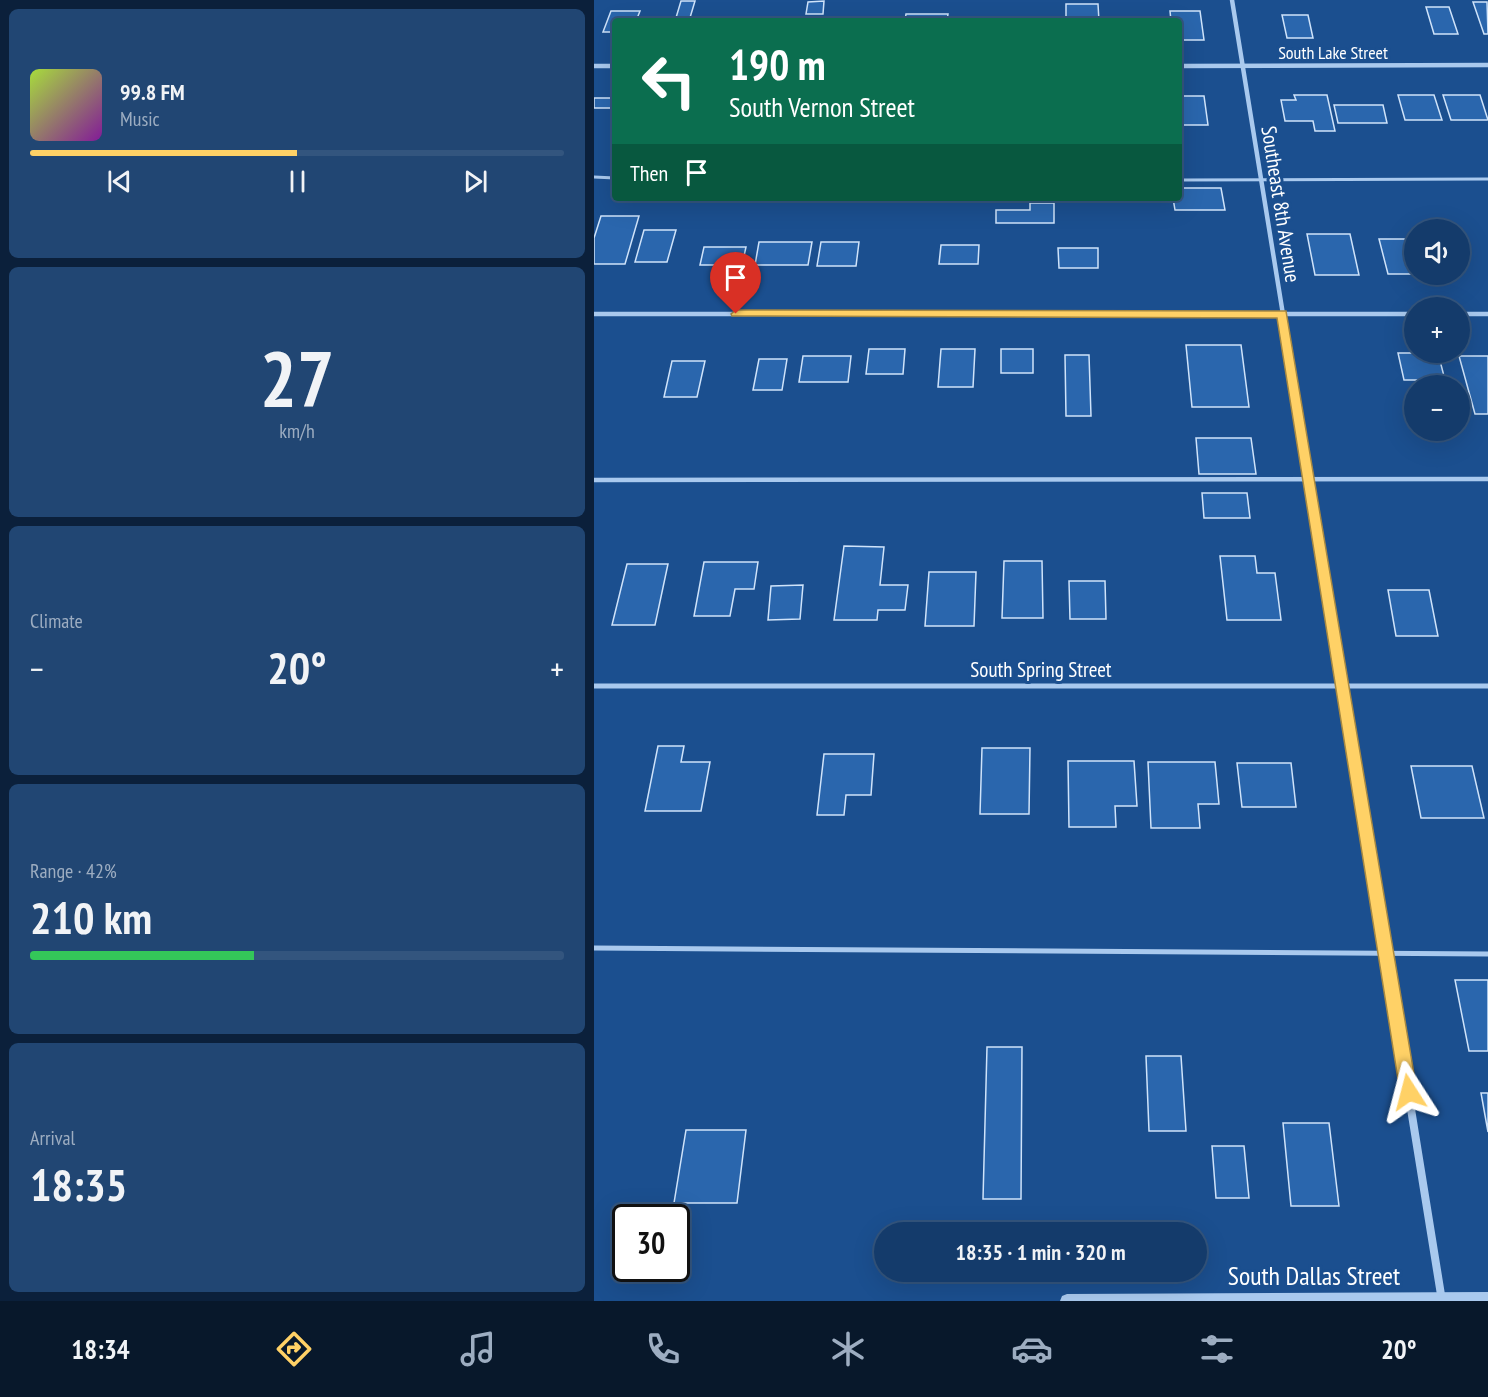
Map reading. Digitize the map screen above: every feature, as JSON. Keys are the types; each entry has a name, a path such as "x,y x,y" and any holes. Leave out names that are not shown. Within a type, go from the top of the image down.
{"street":[{"name":"Southeast 8th Avenue","path":"1232,0 1442,1300"},
{"name":"South Lake Street","path":"1182,66 1488,65"},
{"path":"594,66 612,66"},
{"path":"594,314 1404,314"},
{"path":"1470,314 1488,314"},
{"name":"South Spring Street","path":"594,686 1488,686"},
{"name":"South Dallas Street","path":"1067,1301 1488,1299"}],"lane":[{"path":"594,177 612,178"},
{"path":"1182,180 1488,179"},
{"path":"594,480 1488,479"},
{"path":"594,948 1488,954"}],"building":[{"path":"681,1 695,1 690,18 676,18"},
{"path":"824,1 823,14 806,14 808,2"},
{"path":"1473,2 1487,2 1488,34 1484,34"},
{"path":"1066,4 1098,4 1099,18 1066,18"},
{"path":"1426,7 1449,7 1458,34 1434,34"},
{"path":"611,11 640,11 637,18 612,18 612,32 603,32"},
{"path":"1170,11 1200,11 1204,40 1182,40 1182,18 1171,18"},
{"path":"906,14 948,14 947,18 905,18"},
{"path":"1282,15 1308,15 1313,38 1287,38"},
{"path":"971,17 995,17 995,18"},
{"path":"1294,95 1327,95 1335,131 1315,131 1313,121 1285,121 1281,100 1296,100"},
{"path":"1398,95 1434,95 1442,120 1405,120"},
{"path":"1443,95 1480,95 1488,120 1451,120"},
{"path":"1182,96 1204,96 1208,125 1182,125"},
{"path":"594,98 612,98 612,108 594,108"},
{"path":"1334,105 1383,105 1387,123 1338,123"},
{"path":"1182,188 1221,188 1225,210 1175,210 1174,201 1182,201"},
{"path":"1030,203 1054,203 1054,223 996,223 996,210 1030,210"},
{"path":"601,216 639,216 625,264 594,264 594,238"},
{"path":"644,230 676,230 667,262 635,262"},
{"path":"1307,234 1350,234 1359,275 1315,275"},
{"path":"1379,239 1404,239 1404,274 1388,274"},
{"path":"759,242 812,242 808,265 755,265"},
{"path":"821,242 859,242 856,266 817,266"},
{"path":"941,245 979,245 978,264 939,264"},
{"path":"704,247 746,247 742,265 700,265"},
{"path":"1058,248 1098,248 1098,268 1059,268"},
{"path":"1186,345 1241,345 1249,407 1192,407"},
{"path":"869,349 905,349 903,374 866,374"},
{"path":"941,349 975,349 973,387 938,387"},
{"path":"1001,349 1033,349 1033,373 1001,373"},
{"path":"1398,353 1404,353 1404,363 1441,363 1444,375 1404,375 1404,380"},
{"path":"1065,355 1089,355 1091,416 1066,416"},
{"path":"803,356 851,356 848,382 799,382"},
{"path":"1470,356 1488,356 1488,414 1475,414 1470,396 1470,375 1464,375 1461,363 1470,363"},
{"path":"759,359 787,359 782,390 753,390"},
{"path":"672,361 705,361 697,397 664,397"},
{"path":"1196,438 1251,438 1256,474 1199,474"},
{"path":"1202,493 1247,493 1250,518 1204,518"},
{"path":"844,546 884,547 880,585 908,585 905,610 878,610 877,620 834,620"},
{"path":"1220,556 1255,556 1257,573 1275,573 1281,620 1227,620"},
{"path":"1004,561 1042,561 1043,618 1002,618"},
{"path":"704,562 758,562 754,589 735,589 730,616 694,616"},
{"path":"627,564 668,564 655,625 612,625"},
{"path":"929,572 976,572 974,626 925,626"},
{"path":"1069,581 1105,581 1106,619 1070,619"},
{"path":"803,585 800,619 768,620 771,586"},
{"path":"1388,590 1429,590 1438,636 1396,636"},
{"path":"658,746 684,746 681,762 710,762 701,811 645,811"},
{"path":"982,748 1030,748 1029,814 980,814"},
{"path":"824,754 874,754 871,795 846,795 844,815 817,815"},
{"path":"1068,761 1134,761 1137,806 1115,806 1116,827 1069,827"},
{"path":"1148,762 1215,762 1219,804 1198,804 1200,828 1151,828"},
{"path":"1237,763 1291,763 1296,807 1242,807"},
{"path":"1411,766 1472,766 1484,818 1421,818"},
{"path":"1455,980 1488,980 1488,1051 1469,1051"},
{"path":"987,1047 1022,1047 1021,1199 983,1199"},
{"path":"1146,1056 1181,1056 1186,1131 1149,1131"},
{"path":"1481,1093 1488,1093 1488,1132"},
{"path":"1283,1123 1329,1123 1339,1206 1291,1206"},
{"path":"686,1130 746,1130 737,1203 674,1203"},
{"path":"1212,1146 1244,1146 1249,1198 1216,1198"}],"route":[{"path":"736,314 1282,314 1409,1092"}]}
